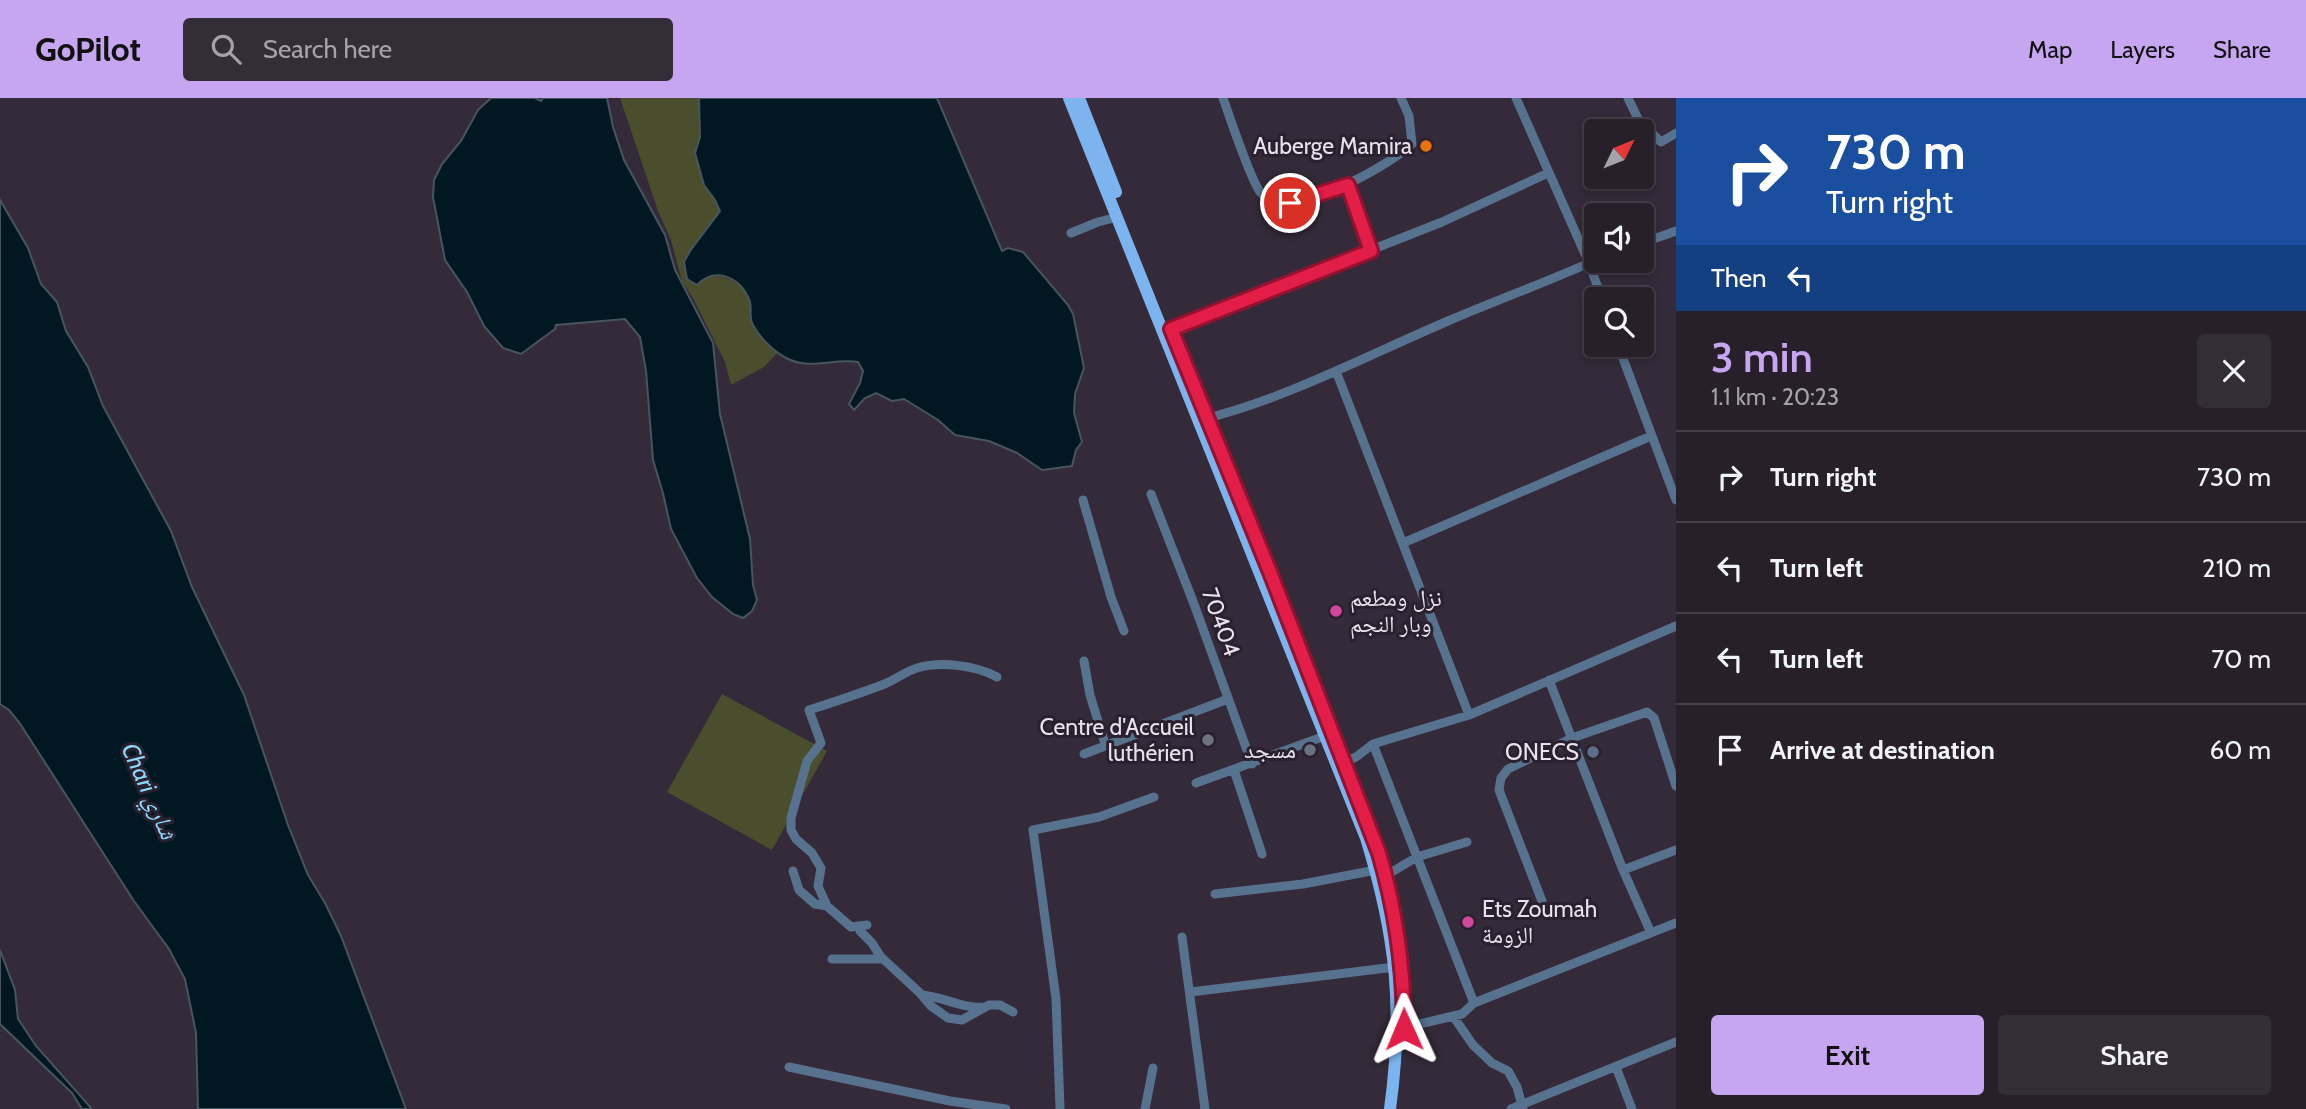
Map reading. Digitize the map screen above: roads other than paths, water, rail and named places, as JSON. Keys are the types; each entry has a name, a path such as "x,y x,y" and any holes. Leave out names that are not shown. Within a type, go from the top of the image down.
{"main road":[{"path":"1069,98 1204,419 1381,873 1402,971 1398,1109"},
{"path":"1079,98 1171,329 1325,736 1340,763"},
{"path":"1381,873 1401,1029 1390,1109"}],"street":[{"path":"1223,98 1258,190 1273,201 1290,203 1348,185 1399,155 1412,144 1409,116 1401,98"},
{"path":"1516,98 1548,173 1584,245"},
{"path":"1628,98 1639,121 1661,142 1676,133"},
{"path":"1171,329 1442,222 1548,173"},
{"path":"1348,185 1371,251"},
{"path":"1071,233 1118,217"},
{"path":"1654,238 1676,230"},
{"path":"1204,419 1243,408 1336,371 1584,264"},
{"path":"1622,357 1676,500"},
{"path":"1336,371 1469,715"},
{"path":"1404,543 1651,436"},
{"name":"70404","path":"1151,494 1252,764"},
{"path":"1083,500 1124,631"},
{"path":"1340,763 1356,757 1373,744 1469,715 1676,625"},
{"path":"1084,661 1090,695 1105,744"},
{"path":"985,1007 962,1020 941,1014 881,957 864,928 851,927 827,906 818,886 821,868 812,853 796,839 791,830 795,799 807,761 821,743 809,710 884,685 900,675 927,666 952,665 997,677"},
{"path":"1549,680 1623,870 1651,933"},
{"path":"1084,754 1228,699"},
{"path":"1542,901 1499,790 1501,778 1508,769 1572,738 1647,712 1654,718 1676,786"},
{"path":"1196,783 1325,736"},
{"path":"1373,744 1474,1003"},
{"path":"1234,770 1262,854"},
{"path":"1060,1109 1056,999 1033,830 1099,817 1154,797"},
{"path":"1215,894 1381,873 1417,857 1467,842"},
{"path":"1623,870 1676,850"},
{"path":"793,872 799,890 816,904 827,906"},
{"path":"1401,1029 1462,1014 1474,1003 1676,923"},
{"path":"1182,937 1206,1109"},
{"path":"832,959 883,959 881,957"},
{"path":"1191,992 1395,967"},
{"path":"922,995 938,996 973,1008 1000,1005 1013,1012"},
{"path":"1452,1016 1473,1045 1492,1063 1508,1071 1517,1087 1522,1107"},
{"path":"1511,1109 1522,1107 1676,1042"},
{"path":"789,1067 950,1101 1006,1109"},
{"path":"1616,1067 1632,1109"},
{"path":"1146,1109 1153,1068"}],"water":[{"path":"491,98 535,98 541,101 543,98 607,98 624,160 665,235 675,270 713,343 720,414 750,539 753,585 757,600 752,611 743,618 733,614 712,597 697,578 671,529 653,460 646,371 640,337 625,319 556,325 555,329 521,354 503,348 484,326 467,292 445,260 433,197 434,180 442,164 461,141 478,110"},
{"path":"699,98 937,98 1002,251 1008,248 1023,252 1073,314 1084,368 1075,394 1074,413 1082,442 1076,450 1072,466 1042,470 1017,453 989,441 955,435 938,420 904,399 892,401 876,393 865,398 854,410 849,404 863,371 858,362 805,364 788,359 763,340 756,330 751,319 749,299 733,280 719,275 711,276 697,285 687,279 684,262 720,211 704,185 695,153 700,137"},
{"name":"Chari شاري","path":"0,200 28,248 41,284 57,302 66,331 88,367 103,406 171,531 192,587 244,695 288,825 308,875 341,936 406,1109 198,1109 196,1033 185,979 169,949 134,901 19,722 0,704"},
{"path":"0,950 15,990 18,1019 36,1046 92,1109 82,1109 72,1093 0,1024"}],"place":[{"name":"Auberge Mamira","path":"1426,146"},
{"name":"نزل ومطعم وبار النجم","path":"1336,611"},
{"name":"Centre d'Accueil luthérien","path":"1208,740"},
{"name":"مسجد","path":"1310,750"},
{"name":"ONECS","path":"1593,752"},
{"name":"Ets Zoumah الزومة","path":"1468,922"}]}
